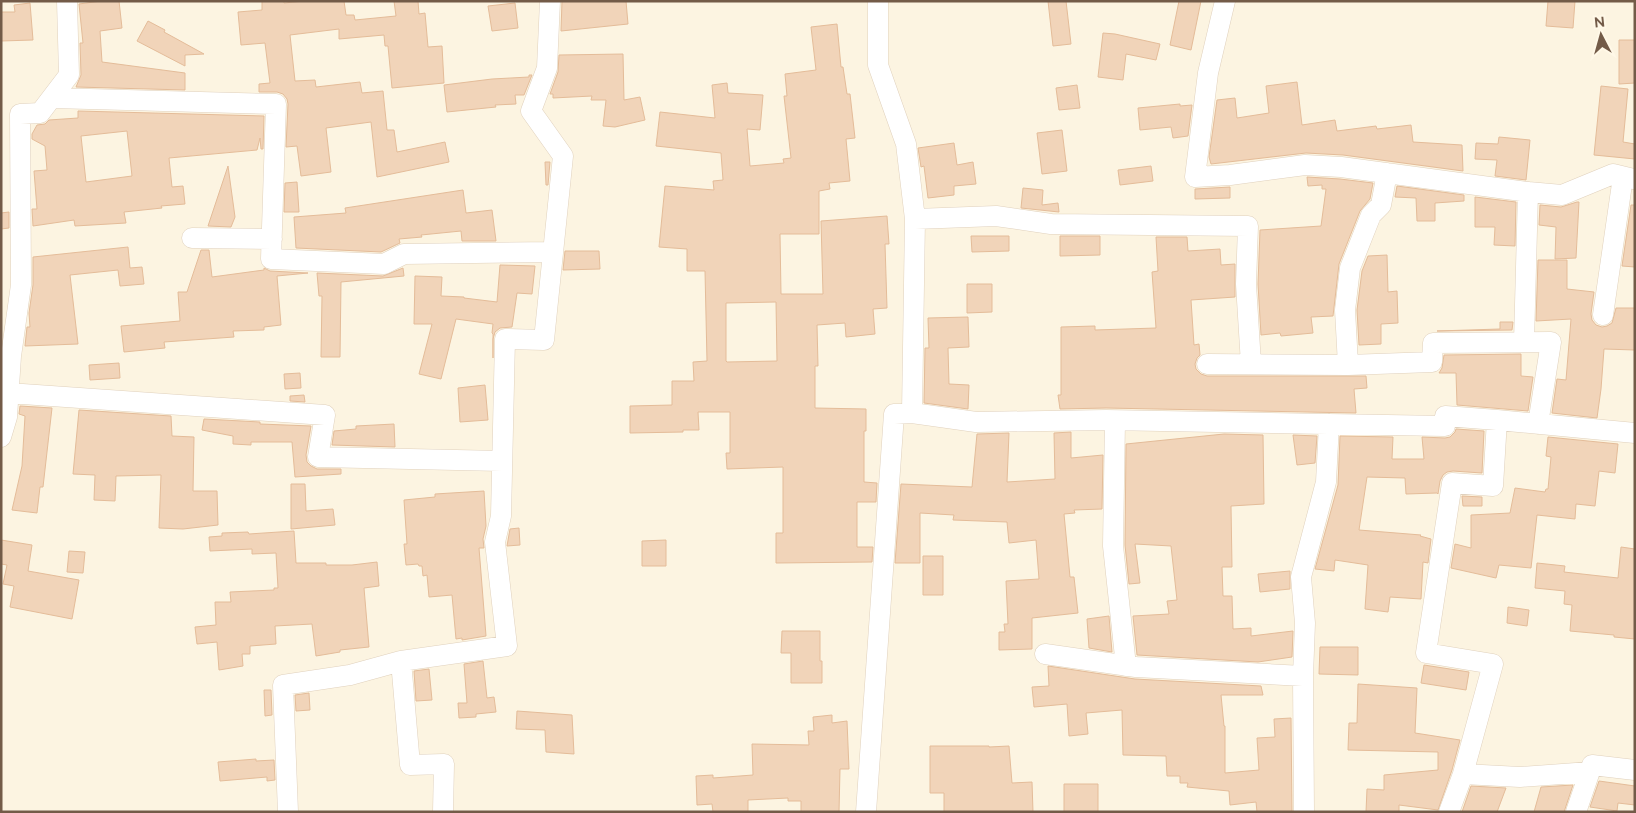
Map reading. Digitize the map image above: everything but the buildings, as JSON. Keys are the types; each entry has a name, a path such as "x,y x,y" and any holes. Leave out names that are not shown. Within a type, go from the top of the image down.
{"street":[{"path":"1,437 7,417 11,356 21,285 20,114 40,113 69,75 67,1"},
{"path":"288,812 283,685 350,675 401,661 507,646 495,542 501,516 504,339 544,340 563,156 531,111 547,68 550,1"},
{"path":"878,1 878,65 906,144 915,219 912,413"},
{"path":"1225,1 1208,73 1195,177 1230,175 1305,165 1341,167 1562,195 1612,174 1629,178 1603,315"},
{"path":"52,98 276,104 271,259 384,264 404,254 553,252"},
{"path":"1348,365 1345,310 1350,268 1372,215 1381,205 1387,173"},
{"path":"1524,342 1528,192"},
{"path":"915,219 996,216 1051,224 1248,226 1246,284 1251,364"},
{"path":"192,238 272,239"},
{"path":"1207,364 1348,365 1432,362 1433,343 1551,342 1538,424"},
{"path":"8,393 325,415 318,457 502,461"},
{"path":"866,812 894,414 912,413 976,422 1115,421 1445,426 1445,416 1635,433"},
{"path":"1449,812 1463,774 1493,664 1426,653 1452,483 1493,486 1496,420"},
{"path":"1115,421 1113,546 1126,666"},
{"path":"1304,812 1303,676 1305,623 1301,577 1326,482 1329,424"},
{"path":"1045,654 1126,666 1303,676"},
{"path":"401,661 410,765 444,764 444,812"},
{"path":"1576,812 1592,765 1635,770"},
{"path":"1463,774 1520,777 1590,772"}]}
